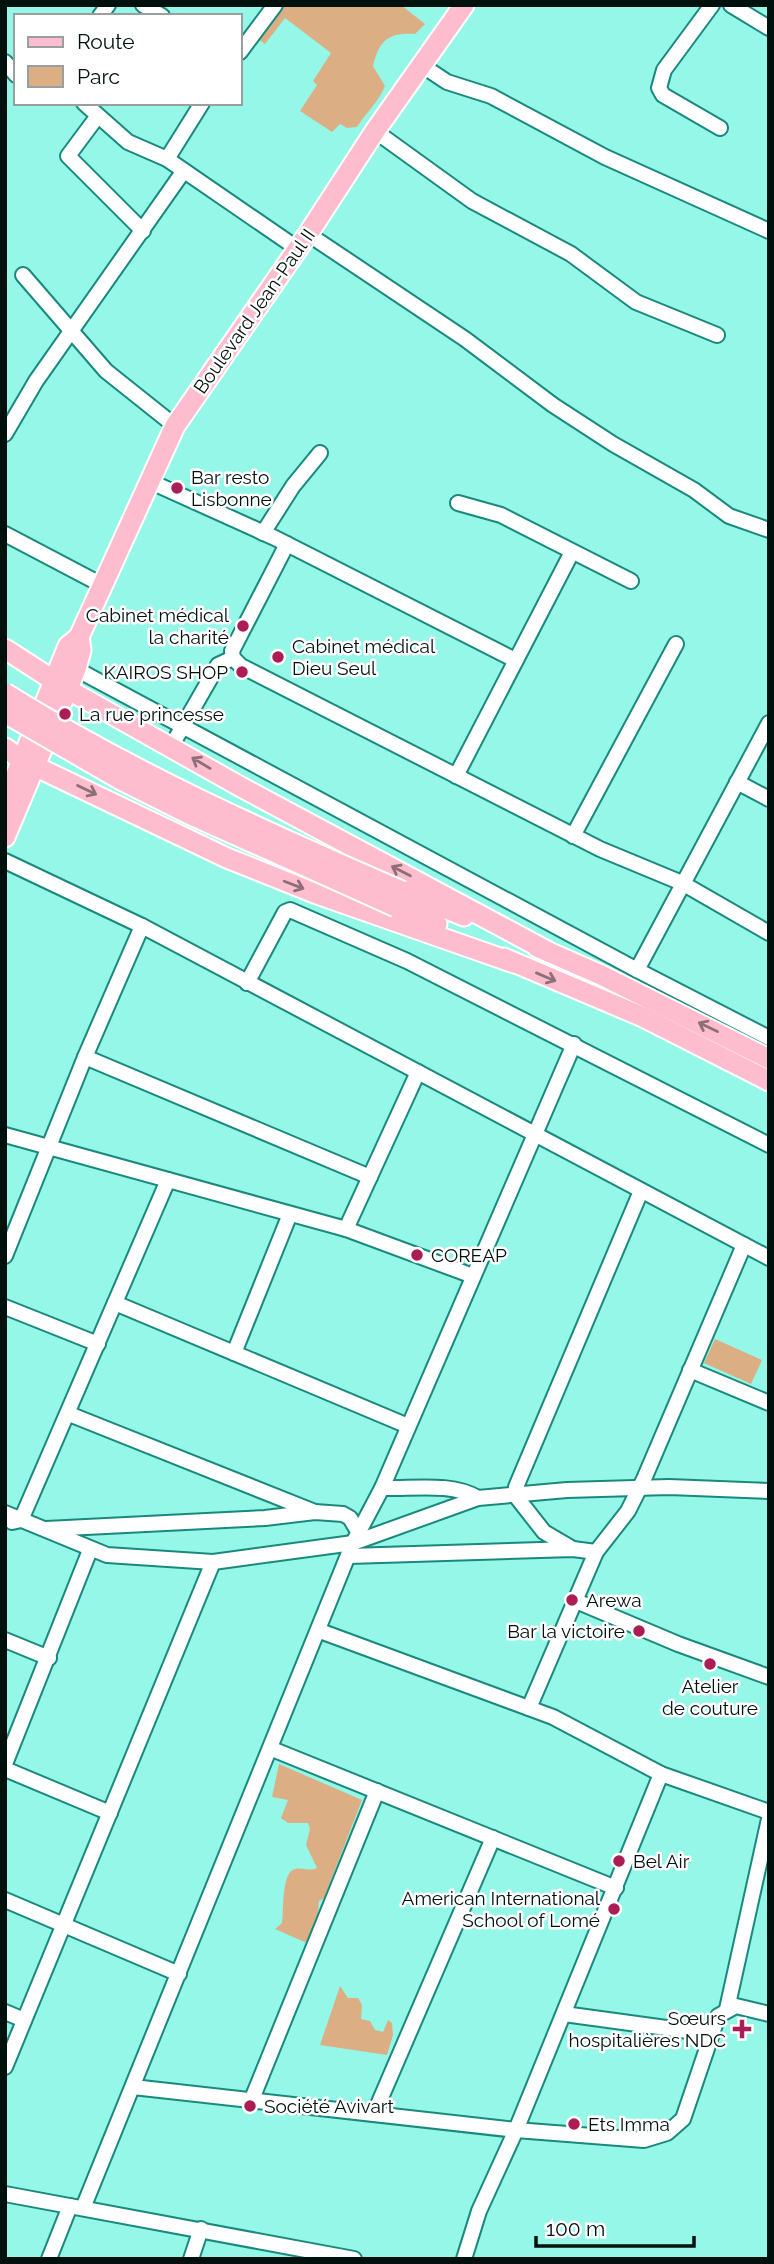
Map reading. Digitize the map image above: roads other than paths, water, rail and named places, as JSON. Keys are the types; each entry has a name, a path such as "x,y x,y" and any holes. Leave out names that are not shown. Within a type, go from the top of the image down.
{"main road":[{"name":"Boulevard Jean-Paul II","path":"5,802 29,763 61,685 69,665 68,646 79,637 175,426 464,5"},
{"path":"5,649 61,685 172,745 253,793 547,951 769,1059"},
{"path":"28,664 69,665"},
{"path":"5,693 130,764 399,899 514,963"},
{"path":"5,713 121,780 189,814 399,899 547,951"},
{"path":"5,748 29,763 227,858 317,894 514,963 643,1017 769,1081"},
{"name":"Boulevard Jean-Paul II","path":"5,837 27,788 29,763"},
{"path":"27,788 62,778"}],"street":[{"path":"242,49 275,5"},
{"path":"712,5 664,69 659,88 663,95 720,128"},
{"path":"731,5 769,28"},
{"path":"421,64 447,82 491,96 605,157 769,231"},
{"path":"87,105 128,142 167,159 183,172 466,339 553,405 613,444 694,489 729,516 769,530"},
{"path":"167,159 201,105"},
{"path":"97,117 68,156 143,232"},
{"path":"375,131 472,201 570,254 636,302 717,335"},
{"path":"5,433 36,381 183,172"},
{"path":"23,275 116,380 175,426"},
{"path":"263,533 293,486 320,453"},
{"path":"149,481 287,544 515,660"},
{"path":"458,503 501,515 631,581"},
{"path":"5,534 102,585"},
{"path":"287,544 232,651 233,658 241,666 573,836 682,883 769,933"},
{"path":"456,776 572,552"},
{"path":"573,836 677,644"},
{"path":"172,745 218,665 233,658"},
{"path":"69,665 769,1038"},
{"path":"637,970 769,723"},
{"path":"737,782 769,799"},
{"path":"5,861 142,926 769,1258"},
{"path":"247,983 285,912 290,910 407,961 769,1145"},
{"path":"5,1256 85,1057 142,926"},
{"path":"49,2259 77,2207 133,2087 354,1544 382,1489 574,1044"},
{"path":"85,1057 370,1177"},
{"path":"346,1229 418,1072"},
{"path":"5,1135 346,1229 473,1276"},
{"path":"21,1520 168,1180"},
{"path":"573,1549 544,1532 515,1495 517,1480 641,1191"},
{"path":"234,1353 290,1214"},
{"path":"529,1709 596,1552 616,1528 640,1488 744,1245"},
{"path":"115,1303 408,1426"},
{"path":"5,1307 98,1344"},
{"path":"690,1370 769,1403"},
{"path":"69,1414 315,1512"},
{"path":"354,1544 478,1498 640,1488 769,1491"},
{"path":"382,1489 451,1489 467,1491 478,1498"},
{"path":"41,1529 315,1512 349,1517 354,1544"},
{"path":"5,1513 90,1550 144,1560 213,1562 354,1544 573,1549 596,1552"},
{"path":"5,1523 21,1520"},
{"path":"90,1550 5,1767 110,1813"},
{"path":"5,2067 213,1562"},
{"path":"576,1601 678,1644 769,1677"},
{"path":"320,1631 552,1717 661,1774 769,1812"},
{"path":"5,1640 49,1658"},
{"path":"272,1749 616,1888"},
{"path":"464,2259 480,2211 516,2130 661,1774"},
{"path":"252,2099 377,1791"},
{"path":"727,2009 769,1819"},
{"path":"374,2114 493,1838"},
{"path":"5,1900 179,1974"},
{"path":"133,2087 516,2130 645,2140 667,2133 683,2119 718,2016 736,2006 769,2014"},
{"path":"5,2012 24,2020"},
{"path":"564,2014 710,2034"},
{"path":"5,2194 354,2259"},
{"path":"191,2259 201,2229"}],"place":[{"name":"Bar resto Lisbonne","path":"177,488"},
{"name":"Cabinet médical la charité","path":"243,626"},
{"name":"Cabinet médical Dieu Seul","path":"278,657"},
{"name":"KAIROS SHOP","path":"242,672"},
{"name":"La rue princesse","path":"65,714"},
{"name":"COREAP","path":"417,1255"},
{"name":"Arewa","path":"572,1600"},
{"name":"Bar la victoire","path":"639,1631"},
{"name":"Atelier de couture","path":"710,1664"},
{"name":"Bel Air","path":"619,1861"},
{"name":"American International School of Lomé","path":"614,1909"},
{"name":"Sœurs hospitalières NDC","path":"742,2029"},
{"name":"Société Avivart","path":"250,2106"},
{"name":"Ets Imma","path":"574,2124"}]}
